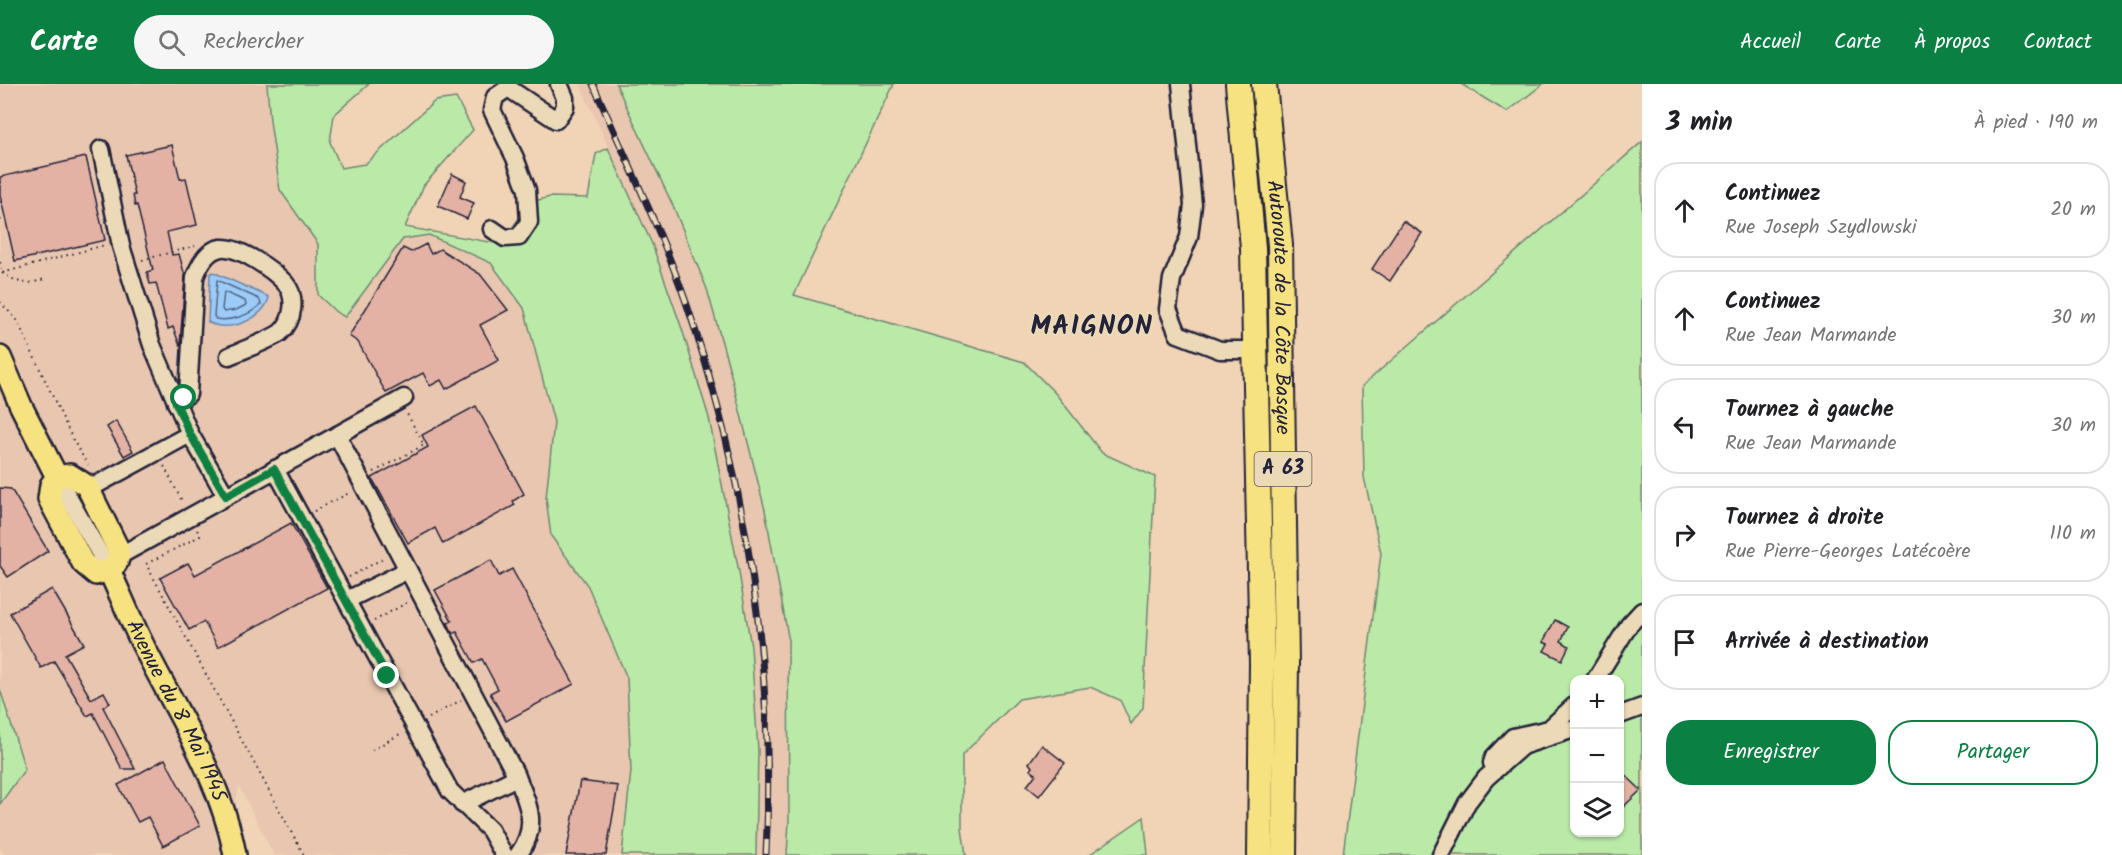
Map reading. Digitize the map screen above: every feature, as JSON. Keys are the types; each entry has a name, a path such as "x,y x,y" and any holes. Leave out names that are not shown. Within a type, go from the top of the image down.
{"highway":[{"name":"Autoroute de la Côte Basque","path":"1238,84 1253,248 1262,664 1260,855"},
{"name":"Autoroute de la Côte Basque","path":"1264,84 1280,245 1286,663 1284,855"}],"main road":[{"path":"0,357 21,406 57,477"},
{"path":"92,485 70,475 57,477 51,485 49,499 83,563 96,574 114,563"},
{"name":"Avenue du 8 Mai 1945","path":"92,485 118,549 114,563 141,641 213,783 237,852"}],"street":[{"path":"492,229 505,238 519,237 529,222 526,190 515,158 492,110 495,97 508,88 556,120 565,107 565,98 559,84"},
{"path":"1181,84 1193,205 1190,237 1172,279 1168,309 1178,334 1220,350 1255,350"},
{"path":"101,149 121,246 152,345 190,434 226,496"},
{"path":"176,403 188,394 195,277 208,254 220,248 235,249 256,260 286,284 294,303 290,320 280,332 229,356"},
{"path":"114,563 190,516 274,469 337,435 404,404"},
{"path":"92,485 190,434"},
{"path":"337,435 358,484 408,570 517,777 528,804 531,821 527,843 518,855"},
{"path":"274,469 450,792 490,830 504,855"},
{"path":"347,600 408,570"},
{"path":"1598,675 1629,625 1642,611"},
{"path":"1624,714 1642,707"},
{"path":"1486,778 1494,757 1513,737 1549,729 1570,710"},
{"path":"1441,855 1467,803 1486,778 1522,746 1570,731"},
{"path":"462,804 517,777"}],"path":[{"path":"0,220 4,219"},
{"path":"2,273 104,245 113,248 121,246"},
{"path":"136,262 185,249"},
{"path":"0,262 2,273 16,281 29,284 44,279"},
{"path":"0,302 17,320 92,485"},
{"path":"302,517 424,445 404,404"},
{"path":"157,452 200,536 146,564 304,855"},
{"path":"348,578 392,554"},
{"path":"372,622 416,597"}],"shaded area":[{"path":"0,84 267,84 280,190 318,244 318,295 345,317 403,239 429,235 491,263 524,308 554,422 546,498 551,536 588,586 627,678 631,771 622,855 274,855 239,786 226,855 6,855 0,849 0,804 25,769 0,689"},
{"path":"580,84 616,84 675,208 707,289 730,371 765,510 788,636 789,821 787,855 756,855 757,832 682,329 652,244"}],"green space":[{"path":"267,84 369,84 334,115 330,142 341,168 365,164 435,101 456,98 473,130 424,185 405,227 500,244 531,202 550,197 588,198 596,154 608,148 652,244 682,329 709,418 751,647 758,750 756,855 622,855 631,771 627,678 588,586 551,536 546,498 554,422 524,308 491,263 429,235 403,239 345,317 336,312 318,295 318,244 280,190"},
{"path":"616,84 894,84 794,295 1024,362 1056,394 1102,453 1155,477 1143,708 1131,724 1120,700 1090,687 1019,699 962,755 962,828 966,855 787,855 789,821 788,636 765,510 707,289 674,208"},
{"path":"1461,84 1543,84 1507,112"},
{"path":"1642,142 1642,855 1343,855 1381,553 1364,477 1362,386"},
{"path":"0,689 25,769 0,804"},
{"path":"1144,817 1148,855 1089,855"}],"water":[{"path":"213,272 269,297 266,305 253,318 235,325 216,325 208,322 210,274"}],"building":[{"path":"172,145 180,179 186,178 197,225 167,232 172,255 179,254 185,276 180,346 173,327 168,329 156,283 150,284 147,272 153,270 137,205 135,206 133,195 135,195 126,155"},
{"path":"86,157 105,240 15,261 0,195 0,177"},
{"path":"452,174 466,181 460,197 474,203 467,219 438,206"},
{"path":"1403,221 1422,233 1390,281 1372,269"},
{"path":"426,244 431,254 440,249 480,274 508,310 480,325 499,360 446,389 441,380 430,386 423,373 386,393 358,342 349,336 403,248 411,252"},
{"path":"476,406 524,494 513,501 515,505 443,544 435,528 408,543 372,478 428,447 422,435"},
{"path":"116,421 133,451 124,456 107,427"},
{"path":"0,488 11,489 48,551 8,577 0,566"},
{"path":"291,523 327,588 218,647 204,622 189,630 160,578 188,563 195,575"},
{"path":"491,560 499,576 512,569 574,684 506,721 490,693 498,689 482,659 474,663 457,632 453,634 448,623 452,621 435,590"},
{"path":"52,589 84,644 65,654 91,699 104,692 110,703 103,707 135,769 122,769 93,713 87,716 54,661 41,668 10,613"},
{"path":"1555,620 1568,627 1561,641 1569,646 1562,660 1544,651 1548,644 1543,642"},
{"path":"1042,745 1065,763 1039,796 1027,786 1036,774 1030,770 1032,767 1029,763"},
{"path":"165,759 200,826 163,846 148,817 138,822 118,785"},
{"path":"1624,774 1641,790 1624,806"},
{"path":"580,781 618,786 606,855 566,855"}],"railway":[{"path":"593,84 677,277 708,372 726,439 741,508 761,646 768,785 766,855"}],"district":[{"name":"MAIGNON","path":"1092,326"}],"route":[{"path":"184,398 176,403 190,434 226,496 274,469 387,676"}]}
